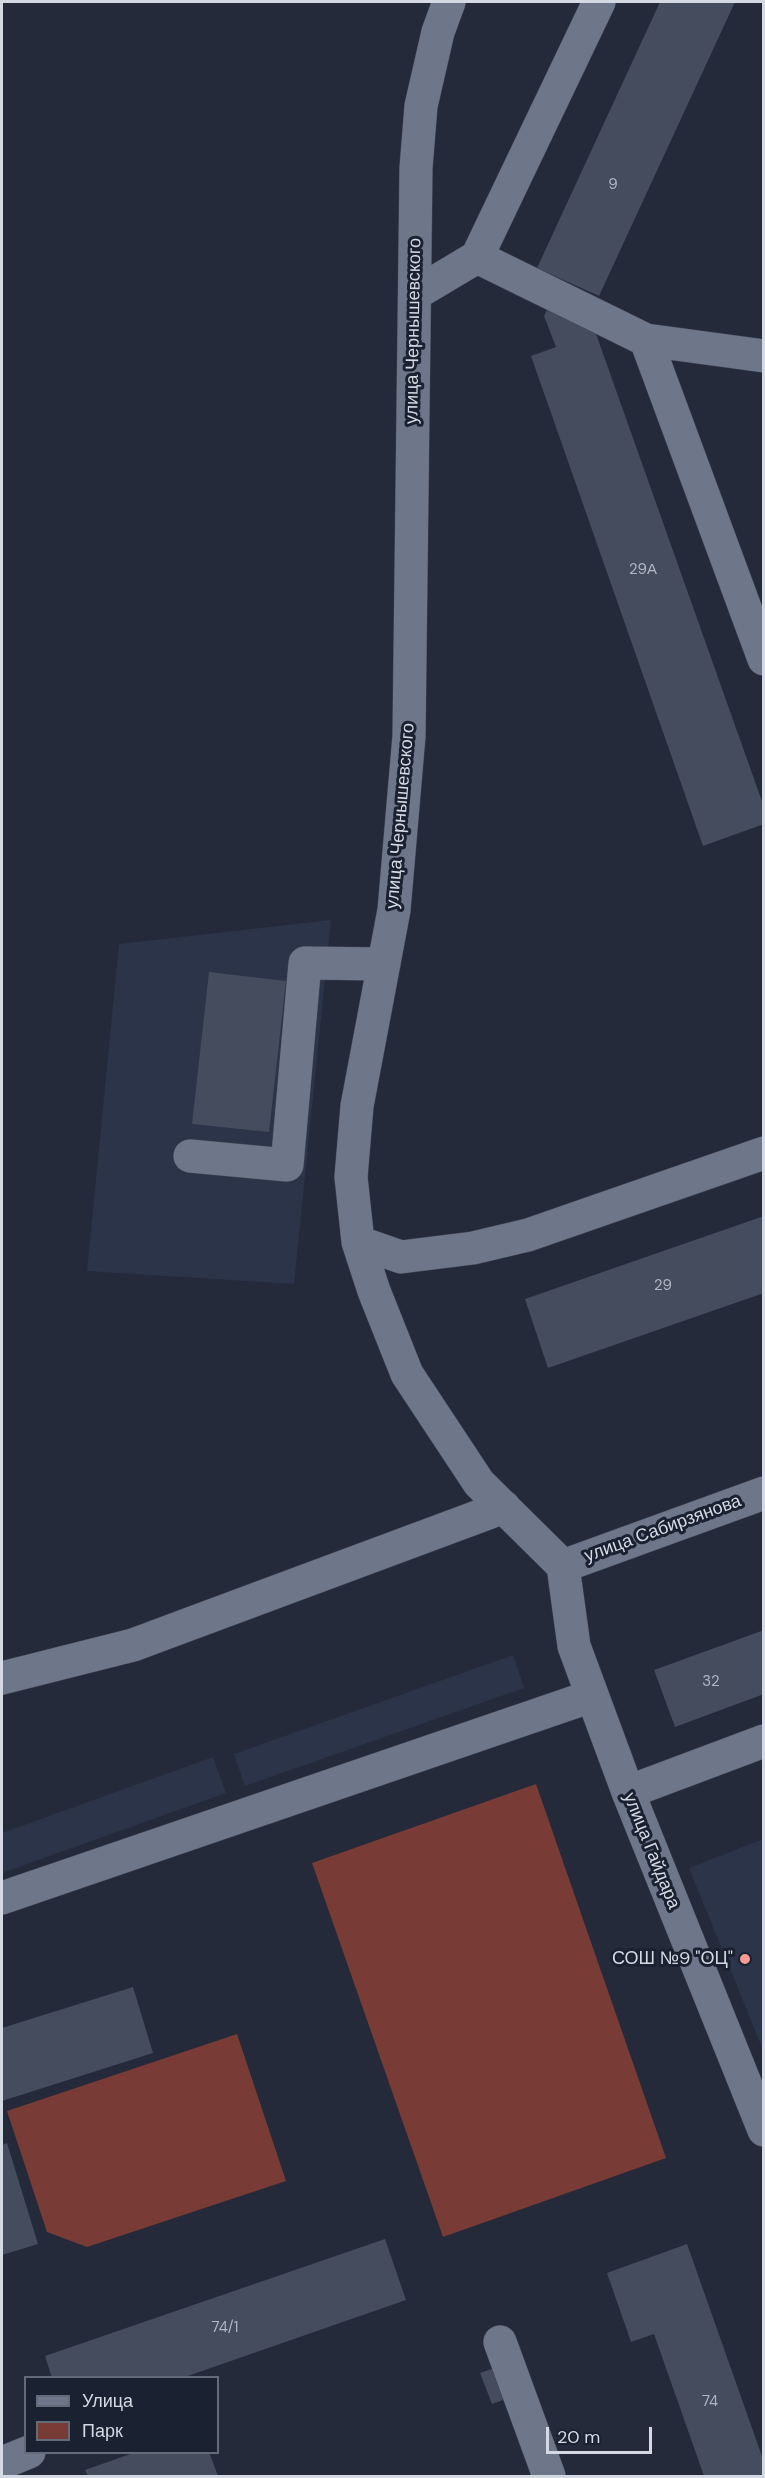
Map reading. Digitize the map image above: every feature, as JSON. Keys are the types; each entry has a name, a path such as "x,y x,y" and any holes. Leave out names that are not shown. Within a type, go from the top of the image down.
{"street":[{"name":"улица Чернышевского","path":"449,2 438,32 421,106 416,168 408,736 394,910 357,1106 351,1177 358,1242 374,1292 407,1374 479,1483 563,1566"},
{"path":"415,294 477,257 599,2"},
{"path":"477,257 646,340 764,356"},
{"path":"646,340 764,659"},
{"path":"190,1156 287,1165 305,963 384,964"},
{"path":"358,1242 401,1257 473,1248 528,1235 764,1153"},
{"name":"улица Сабирзянова","path":"563,1566 764,1493"},
{"path":"2,1678 133,1645 504,1507"},
{"name":"улица Гайдара","path":"563,1566 574,1646 628,1792 764,2130"},
{"path":"2,1898 592,1696"},
{"path":"628,1792 764,1742"},
{"path":"500,2342 549,2476"},
{"path":"2,2463 24,2454"},
{"path":"2,2470 4,2476"}],"shaded area":[{"path":"331,920 294,1284 87,1271 119,944"},
{"path":"513,1655 524,1688 245,1786 234,1754"},
{"path":"213,1757 226,1793 2,1873 2,1833"},
{"name":"СОШ №9 \"ОЦ\"","path":"763,1839 763,2050 689,1868"}],"green space":[{"path":"536,1784 666,2158 443,2237 312,1863"},
{"path":"237,2034 286,2181 87,2247 47,2232 7,2111"}],"building":[{"path":"660,2 735,2 599,296 537,268"},
{"path":"561,280 599,298 590,317 764,807 764,824 703,846 531,356 556,347 544,316"},
{"path":"209,972 286,981 269,1132 192,1124"},
{"path":"764,1216 764,1293 548,1368 525,1299"},
{"path":"764,1630 764,1694 675,1727 654,1670"},
{"path":"133,1987 153,2053 2,2101 2,2028"},
{"path":"7,2143 38,2244 2,2255 2,2145"},
{"path":"385,2239 406,2300 188,2376 51,2376 45,2356"},
{"path":"687,2244 764,2462 764,2476 704,2476 654,2334 631,2342 607,2273"},
{"path":"500,2366 511,2397 492,2404 480,2373"},
{"path":"130,2454 210,2454 218,2476 88,2476 85,2470"}],"place":[{"name":"СОШ №9 \"ОЦ\"","path":"745,1959"}]}
